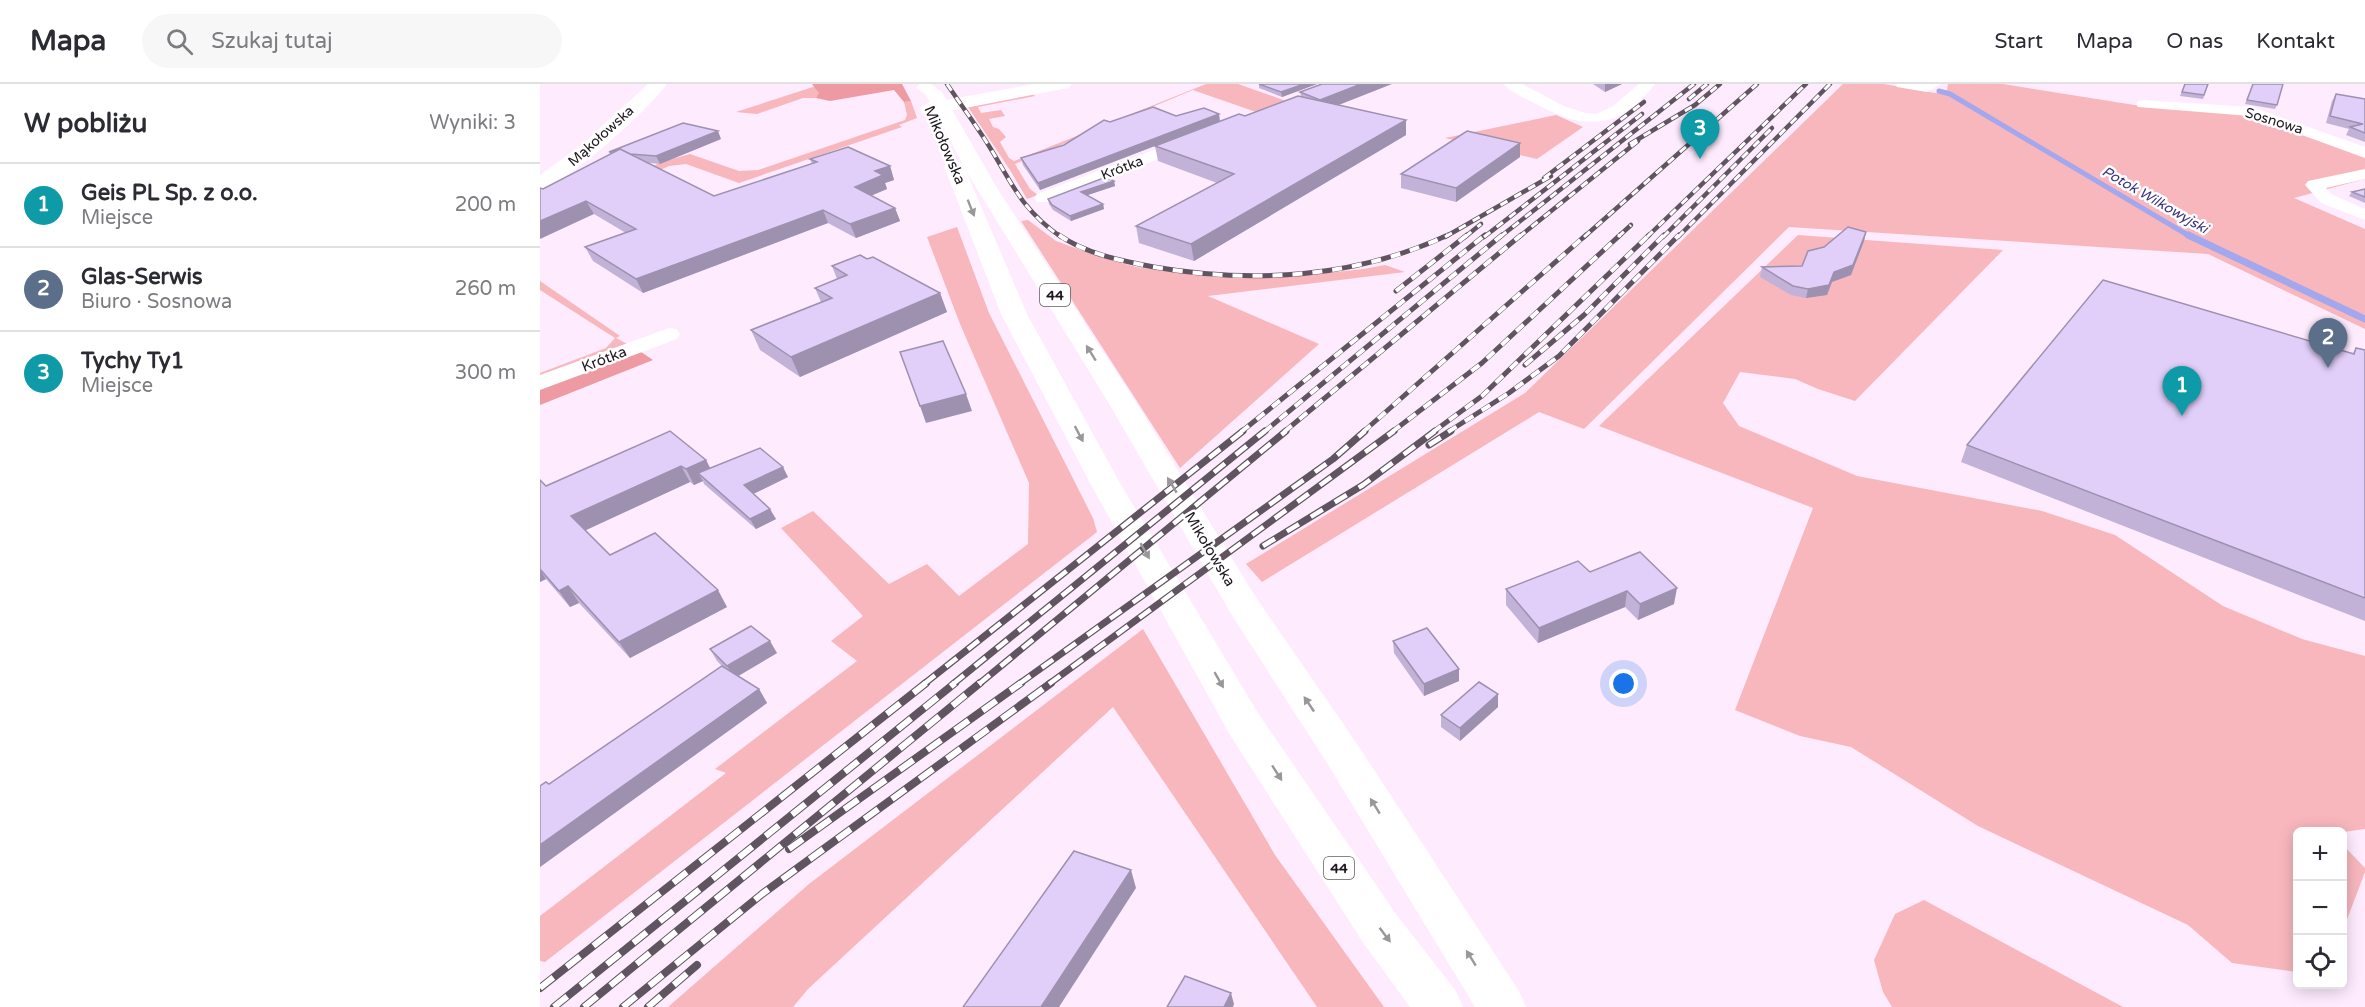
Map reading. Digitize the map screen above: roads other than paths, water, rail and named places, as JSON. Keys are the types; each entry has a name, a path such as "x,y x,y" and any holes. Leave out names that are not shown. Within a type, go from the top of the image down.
{"main road":[{"name":"Mąkołowska","path":"540,184 562,171 585,152 658,84"},
{"path":"929,97 1063,84"},
{"name":"Mikołowska","path":"929,97 1068,315 1245,608 1341,752 1502,1007"},
{"name":"Mikołowska","path":"929,97 1014,314 1105,483 1244,724 1380,929 1439,1007"}],"street":[{"path":"1511,84 1562,110 1593,118 1608,115 1648,84"},
{"path":"1902,84 1927,88 1934,84"},
{"name":"Sosnowa","path":"2143,104 2252,112 2365,153"},
{"name":"Krótka","path":"1043,198 1210,134"},
{"path":"2365,174 2314,185 2327,199 2365,215"},
{"name":"Krótka","path":"540,383 669,334"}],"waterway":[{"name":"Potok Wilkowyjski","path":"1939,91 1950,94 2191,237"},
{"name":"Potok Wilkowyjski","path":"2188,235 2365,319"}],"railway":[{"path":"947,84 1027,207 1061,237"},
{"path":"1500,237 1694,84"},
{"path":"1689,99 1707,84"},
{"path":"1630,144 1695,105 1720,84"},
{"path":"1584,237 1757,84"},
{"path":"1647,237 1806,84"},
{"path":"1678,237 1830,84"},
{"path":"1544,178 1644,102"},
{"path":"1484,237 1642,114"},
{"path":"1663,237 1772,128"},
{"path":"1519,237 1638,141"},
{"path":"1445,237 1551,176"},
{"path":"1465,237 1481,224"},
{"path":"1618,237 1631,225"},
{"path":"1059,235 1092,252 1142,265 1191,272 1266,276 1304,274 1377,261 1448,235"},
{"path":"1396,291 1467,235"},
{"path":"1241,432 1485,235"},
{"path":"1264,432 1502,235"},
{"path":"1284,432 1521,235"},
{"path":"1363,432 1586,235"},
{"path":"1392,432 1482,363 1620,235"},
{"path":"1433,432 1482,396 1649,235"},
{"path":"1525,365 1584,315 1664,235"},
{"path":"1448,432 1509,393 1559,356 1679,235"},
{"path":"924,684 1243,431"},
{"path":"953,684 1265,431"},
{"path":"979,684 1286,431"},
{"path":"1019,684 1333,459 1365,431"},
{"path":"1049,684 1394,431"},
{"path":"1263,546 1363,485 1435,431"},
{"path":"1429,445 1451,431"},
{"path":"540,988 926,683"},
{"path":"554,1007 955,683"},
{"path":"584,1007 980,683"},
{"path":"789,849 1021,683"},
{"path":"623,1007 762,894 1051,683"},
{"path":"648,1007 697,965"}],"place":[{"name":"Tychy Ty1","path":"1700,159"},
{"name":"Glas-Serwis","path":"2328,368"},
{"name":"Geis PL Sp. z o.o.","path":"2182,416"}]}
